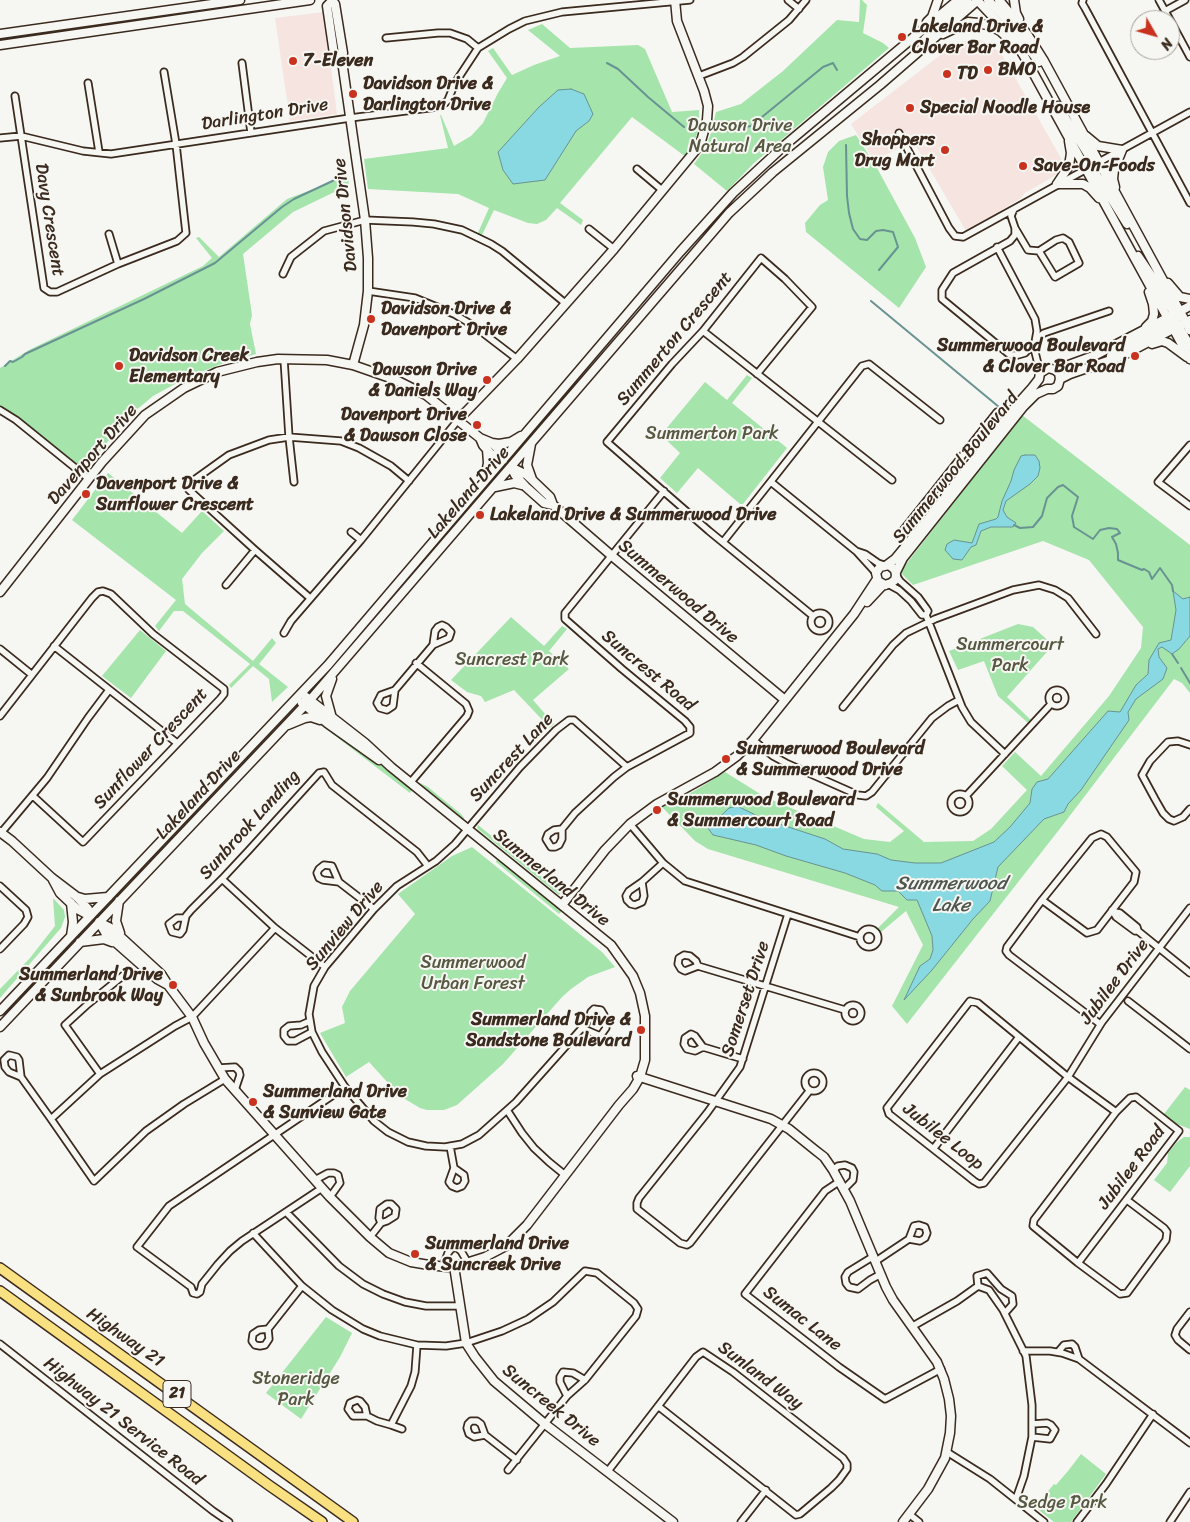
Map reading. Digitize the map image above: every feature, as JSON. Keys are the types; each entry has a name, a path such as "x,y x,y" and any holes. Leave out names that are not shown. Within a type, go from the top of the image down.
{"main road":[{"path":"0,34 240,0"},
{"path":"0,45 310,0"},
{"path":"458,420 517,359 614,249 696,151 704,135 708,106 699,76 677,21 675,0"},
{"path":"914,36 932,17 938,0"},
{"name":"Lakeland Drive","path":"0,1012 299,696 732,193 958,0"},
{"path":"899,68 924,40 967,0"},
{"path":"978,0 1012,37 1040,82 1141,269 1179,320 1190,330"},
{"name":"Lakeland Drive","path":"0,1026 335,672 729,213 773,172 978,0"},
{"path":"988,0 1007,20 1053,79"},
{"path":"999,0 1027,34"},
{"path":"1014,0 1016,13 1027,34 1155,266 1190,346"},
{"name":"Davidson Drive","path":"332,1 326,6 334,54 342,61 368,258 368,291 364,326 353,365"},
{"path":"930,41 968,22 978,23 991,26 1000,31 1024,56"},
{"path":"1040,82 1061,110 1089,156 1093,161 1098,162"},
{"path":"1057,184 1069,166 1071,153 1068,134"},
{"path":"1084,135 1098,146 1122,150 1114,170 1113,179 1118,198"},
{"path":"1086,168 1094,171 1126,222 1140,239"},
{"path":"1057,184 1083,184 1090,188 1107,206"},
{"path":"1125,239 1142,261 1179,320 1190,359"},
{"path":"1155,266 1180,296 1190,299"},
{"path":"1141,269 1154,308 1152,321 1141,332"},
{"path":"1140,348 1179,320 1190,306"},
{"path":"1052,369 1059,374 1060,379 1058,386 1053,389 1047,389 1041,385 1040,376 1052,369 1096,355 1141,332 1179,320"},
{"path":"1090,368 1179,320"},
{"path":"1060,379 1162,341 1176,348 1190,359"},
{"name":"Davenport Drive","path":"0,592 89,479 145,415 184,388 217,372 257,362 284,359 327,360 353,365 396,380 426,395 480,438 503,460"},
{"name":"Summerwood Boulevard","path":"886,565 895,559 1040,376"},
{"name":"Summerwood Boulevard","path":"896,573 903,558 1019,411 1036,394 1047,389"},
{"path":"484,482 489,446 511,442 528,430"},
{"path":"484,482 501,470 511,467 513,456 520,441"},
{"path":"493,488 503,460 528,446"},
{"path":"528,446 527,465 533,481"},
{"name":"Summerwood Drive","path":"511,467 533,481 550,497 553,505"},
{"name":"Summerwood Drive","path":"511,467 515,475 544,503 553,505 785,700"},
{"path":"493,488 514,482 526,487"},
{"path":"562,905 605,850 630,824 657,804 715,772 737,756 753,740 854,614 877,576 880,566 892,566 896,573 893,582 886,584 854,614"},
{"path":"877,576 886,584"},
{"path":"284,727 311,717 330,720 326,696 335,672"},
{"name":"Summerland Drive","path":"299,696 330,720 365,743 410,783 611,945 628,968 644,1007 646,1041 637,1076"},
{"path":"0,833 12,841 52,878 77,897 88,909 90,916 80,942"},
{"path":"52,878 60,893 83,914 90,916 103,912 119,902"},
{"path":"77,897 85,899 108,897 99,922"},
{"path":"119,902 116,917 119,941"},
{"path":"71,904 73,922 71,936"},
{"path":"71,936 87,925 99,922 111,928 119,941 161,974 192,1017 225,1079 330,1197 370,1237 389,1253 410,1262 454,1266 485,1257 506,1246 527,1225 618,1105 633,1089 637,1076 716,1100 783,1125 824,1158 833,1170 844,1189 893,1300 930,1350 940,1369 949,1399 951,1416 947,1452 935,1479 903,1522"},
{"path":"80,942 104,938 119,941"},
{"name":"Suncreek Drive","path":"454,1266 466,1344 494,1381 670,1521"},
{"name":"Highway 21","path":"0,1268 353,1522"},
{"name":"Highway 21","path":"0,1291 322,1522"}],"street":[{"name":"Darlington Drive","path":"0,138 21,136 83,151 111,154 350,118 437,107 445,104 455,83 478,48 525,21 572,11 690,0"},
{"path":"788,0 799,8"},
{"path":"699,76 733,63 743,57 789,20 806,0"},
{"path":"1083,0 1082,3 1190,203"},
{"path":"1167,10 1185,0"},
{"path":"386,38 438,32 450,33 467,39 478,48"},
{"path":"1180,38 1190,57"},
{"path":"242,63 251,133"},
{"path":"164,72 176,144"},
{"path":"88,83 99,152"},
{"path":"15,96 21,136"},
{"path":"899,134 948,228 955,236 963,237 1190,112"},
{"name":"Davy Crescent","path":"21,136 44,288 50,292 57,292 118,264 177,241 186,233 176,144"},
{"path":"637,169 662,190"},
{"path":"1014,209 1011,216 1015,228 1028,250 1040,251 1056,240 1063,238 1069,242 1079,263 1055,277 1040,251"},
{"path":"283,274 291,257 324,231 364,220 434,224 462,230 502,251 566,303"},
{"path":"1015,228 1015,235 1010,241 953,273 942,290 942,299 1010,355 1018,356 1025,353 1044,333 1109,311"},
{"path":"589,229 614,249"},
{"path":"109,234 118,264"},
{"path":"998,247 1035,319 1034,348 1040,376"},
{"name":"Summerton Crescent","path":"757,374 812,307 786,279 761,258 703,331 607,442 709,531 813,616"},
{"path":"368,291 415,298 454,314 474,326 517,359"},
{"path":"703,331 892,480"},
{"path":"284,359 294,482"},
{"path":"723,542 862,366 869,364 940,420"},
{"path":"1038,364 1052,369"},
{"path":"0,410 16,420 89,479"},
{"name":"Summerwood Boulevard","path":"900,534 997,412"},
{"path":"284,633 291,620 361,540 458,420"},
{"name":"Summerwood Boulevard","path":"991,420 1000,427"},
{"path":"310,598 189,490 187,485 217,462 243,448 268,440 289,437 341,442 360,448 391,466 409,481"},
{"path":"1190,445 1158,482 1190,506"},
{"path":"771,482 856,551 877,576"},
{"path":"612,556 664,491"},
{"name":"Summerwood Boulevard","path":"908,524 916,531"},
{"path":"351,532 361,540"},
{"path":"226,584 255,550"},
{"path":"856,551 865,554 878,563 886,565"},
{"name":"Suncrest Road","path":"562,829 590,798 627,767 688,735 691,730 685,721 565,619 565,613 612,556"},
{"path":"896,573 900,582 923,602 928,612 927,619 959,700 971,722 1005,754"},
{"path":"886,584 900,590 927,619"},
{"path":"843,708 897,640 912,629 927,619 1013,590 1039,585 1063,594 1096,634"},
{"name":"Sunflower Crescent","path":"0,716 31,674 98,592 103,591 111,594 153,634 224,689 224,694 220,699 83,842 33,796"},
{"path":"394,690 433,645"},
{"path":"54,646 177,743"},
{"path":"1,651 31,674"},
{"path":"410,783 467,716 469,711 469,707 466,704 416,663"},
{"path":"0,833 47,778 109,690"},
{"path":"753,740 772,756 786,763 858,795 866,796 872,792 932,718 959,700"},
{"path":"966,796 1051,704"},
{"name":"Suncrest Lane","path":"468,829 520,767 556,730 569,720 577,723 627,767"},
{"path":"1190,745 1178,741 1168,742 1150,761 1142,775 1163,813 1169,818 1174,821 1183,818 1190,810"},
{"name":"Sunbrook Landing","path":"186,916 319,773 324,772 332,785 417,852 428,866"},
{"path":"630,824 663,863 675,874 691,884 860,937"},
{"name":"Sunview Drive","path":"468,829 456,844 428,866 397,886 374,909 325,967 312,992 309,1014 312,1032 322,1052 357,1103 388,1132 408,1142 426,1146 450,1146 462,1144 479,1135 516,1102 588,1021 590,1012 594,1009 601,1010 604,1015 606,1028 603,1033 598,1035 582,1028"},
{"path":"1042,900 1087,933 1097,930 1113,911 1134,882 1136,872 1107,837 1100,834 1092,838 1042,900 1006,951 1100,1024"},
{"path":"642,882 663,863"},
{"path":"222,879 275,928 325,967"},
{"path":"338,882 374,909"},
{"path":"0,886 26,910 28,920 0,949"},
{"name":"Jubilee Drive","path":"1068,1077 1100,1024 1190,908"},
{"path":"1113,911 1120,913 1137,927 1138,931 1190,973"},
{"name":"Somerset Drive","path":"783,1125 694,1241 687,1245 680,1243 639,1211 636,1206 639,1198 736,1074 743,1059 788,914"},
{"path":"51,1119 100,1074 192,1017 275,928"},
{"path":"698,966 845,1010"},
{"path":"100,1074 65,1025 125,974"},
{"path":"1128,1000 1190,1049"},
{"name":"Jubilee Loop","path":"970,1001 978,1003 1068,1077 984,1183 979,1184 889,1114 887,1108 970,1001"},
{"path":"310,1021 301,1025 289,1026 284,1030 284,1036 288,1041 294,1042 312,1032"},
{"path":"934,1148 1020,1037"},
{"path":"703,1047 743,1059"},
{"path":"218,1068 235,1067 239,1071 240,1075 235,1090"},
{"path":"21,1077 94,1180 146,1131 184,1104 225,1079"},
{"path":"1068,1077 1116,1112"},
{"path":"322,1188 242,1241 224,1257 202,1284 200,1292 197,1294 193,1293 191,1287 138,1247 170,1206 345,1087"},
{"path":"783,1125 810,1090"},
{"name":"Jubilee Road","path":"1136,1097 1179,1131 1078,1263 1034,1226 1034,1220 1116,1112 1130,1098 1136,1097"},
{"path":"507,1110 534,1148 565,1175"},
{"path":"450,1146 454,1168"},
{"path":"833,1170 838,1166 845,1165 852,1168 854,1172 853,1180 844,1189"},
{"path":"315,1180 328,1173 338,1175 340,1183 330,1197"},
{"name":"Sumac Lane","path":"840,1181 825,1191 745,1294 839,1367 886,1399 940,1369"},
{"path":"1078,1263 1120,1294 1127,1293 1166,1240 1167,1232 1127,1200"},
{"path":"286,1212 339,1266 362,1284 405,1302 426,1306 460,1306"},
{"path":"370,1237 381,1223"},
{"path":"253,1233 302,1286 332,1310 363,1330 417,1345 446,1346 466,1344 502,1331 528,1319 560,1296 585,1271 593,1271 634,1303 638,1309 636,1316 585,1380 567,1396 508,1470"},
{"path":"881,1274 858,1289 849,1287 845,1278 848,1272 909,1239"},
{"path":"443,1266 448,1253 456,1247 461,1250 468,1263"},
{"path":"978,1286 978,1276 987,1273 1001,1289 1012,1296 1014,1302 1005,1313"},
{"path":"268,1329 302,1286"},
{"path":"913,1326 957,1301 978,1286"},
{"path":"978,1286 989,1290 1005,1313 1026,1356 1030,1386 1032,1437 1024,1476 1016,1499"},
{"path":"1190,1312 1177,1329 1175,1335 1190,1350"},
{"name":"Highway 21 Service Road","path":"0,1344 229,1522"},
{"path":"1058,1352 1064,1345 1072,1344 1079,1359"},
{"path":"392,1425 411,1386 415,1372 417,1345"},
{"path":"1023,1351 1041,1350 1058,1352 1079,1359 1190,1444"},
{"name":"Sunland Way","path":"608,1471 696,1357 700,1353 706,1352 844,1458 847,1464 845,1472 839,1480 798,1515 793,1513 766,1490"},
{"path":"567,1396 560,1382 563,1372 573,1373 585,1380"},
{"path":"658,1406 766,1490 741,1522"},
{"path":"1077,1522 1106,1484 1153,1414"},
{"path":"367,1416 377,1422 392,1425 402,1430"},
{"path":"1032,1424 1047,1423 1055,1430 1050,1439 1032,1437"},
{"path":"485,1435 516,1460"},
{"path":"947,1452 974,1468 1044,1522"},
{"path":"1170,1522 1190,1492"},
{"path":"909,1514 919,1522"}],"shaded area":[{"path":"324,12 337,114 290,121 275,18"},
{"path":"978,39 992,45 1002,55 1065,165 1061,172 1025,193 1020,199 1003,209 969,236 913,141 874,161 851,124 943,53 961,42"}],"green space":[{"name":"Dawson Drive Natural Area","path":"860,0 867,5 863,33 889,48 754,163 727,191 694,164 705,149 716,112 741,104 783,71 837,20 859,22"},
{"path":"542,24 570,48 638,45 645,49 672,112 699,110 699,126 695,140 686,157 632,117 560,203 583,220 581,225 557,208 546,220 537,224 528,223 494,210 481,237 477,235 489,208 458,194 368,189 364,159 448,148 440,115 454,146 471,136 483,123 507,78 488,51 493,48 512,75 560,56 528,30"},
{"path":"856,135 877,168 915,238 926,267 899,308 806,232 805,223 820,205 828,200 823,167 828,152 839,141"},
{"name":"Davidson Creek Elementary","path":"348,176 349,185 293,212 243,254 252,315 250,324 256,354 226,362 186,378 153,396 128,417 87,467 81,467 22,420 0,406 0,368 29,350 203,266 212,258 196,238 199,237 219,257 287,199"},
{"name":"Summerton Park","path":"747,375 752,378 732,403 787,448 743,504 740,504 698,468 677,493 660,478 680,453 661,435 705,382 727,400"},
{"path":"1022,415 1190,545 1190,693 1182,683 1174,679 907,1024 892,1006 923,945 906,911 881,932 877,929 899,907 708,849 695,841 662,807 696,790 725,772 765,797 864,839 890,842 904,831 876,807 878,803 924,842 973,841 991,829 1027,790 1002,766 1015,752 1041,776 1109,696 1141,648 1143,627 1089,560 1043,541 913,585 900,572"},
{"path":"108,473 182,533 202,511 224,531 202,553 182,579 185,604 253,661 272,638 276,643 259,664 288,687 272,702 269,679 253,666 231,688 229,685 250,664 183,611 174,611 159,631 155,626 176,600 72,520"},
{"name":"Suncrest Park","path":"511,617 544,646 562,626 567,629 549,651 569,669 533,700 554,724 550,728 514,690 485,702 481,696 467,692 451,680"},
{"name":"Summercourt Park","path":"1018,624 1033,627 1053,645 1007,697 1031,720 1028,723 998,696 984,661 958,670 949,651"},
{"path":"140,630 166,651 131,698 102,676"},
{"path":"307,720 319,721 399,778 412,789 410,793 321,725 308,722"},
{"path":"420,783 428,787 461,814 464,821 421,787"},
{"path":"478,825 557,889 563,888 559,895 478,829"},
{"path":"477,829 559,897 559,898 477,832"},
{"name":"Summerwood Urban Forest","path":"472,847 602,952 615,967 588,977 571,989 503,1064 457,1105 444,1110 427,1110 400,1096 369,1062 346,1077 320,1033 345,1023 342,1007 350,991 415,914 398,894 452,856"},
{"path":"497,859 546,899 562,909 562,911 559,914 496,862"},
{"path":"53,898 64,910 65,917 61,928 0,998 0,989 30,958 55,926"},
{"path":"1185,1087 1190,1090 1190,1129 1177,1124 1164,1114"},
{"path":"1184,1137 1190,1137 1190,1166 1170,1192 1154,1180 1167,1163 1168,1153"},
{"name":"Stoneridge Park","path":"326,1317 352,1333 340,1357 301,1419 266,1393"},
{"name":"Sedge Park","path":"1081,1454 1106,1474 1071,1522 1054,1522 1035,1507"}],"water":[{"path":"571,89 584,94 593,114 589,121 576,131 545,180 513,184 503,170 498,152 539,107 558,90"},
{"path":"1035,455 1039,461 1040,468 1038,476 1030,484 1006,501 1003,510 1007,517 1016,523 1013,527 991,527 981,531 976,545 971,547 962,560 953,559 945,550 947,544 954,540 972,543 979,524 998,517 1014,470 1021,456"},
{"name":"Summerwood Lake","path":"1173,591 1183,599 1190,597 1190,636 1172,654 1162,647 1158,649 1159,657 1167,668 1163,679 1136,699 1128,712 1129,720 1064,812 1044,819 998,867 990,901 904,1000 920,966 930,959 933,950 932,936 917,900 907,900 898,891 882,891 875,885 845,873 756,845 713,835 708,828 729,808 737,806 764,819 825,839 843,849 877,854 891,860 915,863 941,863 994,842 1010,827 1030,803 1032,789 1037,782 1048,779 1108,711 1120,712 1136,685 1148,674 1149,660 1159,643 1171,640 1176,610"}],"waterway":[{"path":"607,63 618,69 684,127"},
{"path":"725,131 751,126 823,67 833,63 837,70"},
{"path":"846,145 847,196 853,229 860,239 867,240 876,231 893,232 898,247 879,270"},
{"path":"5,366 10,361 13,362 25,354 144,299 215,263 282,207 294,199 341,177"},
{"path":"871,301 999,407"},
{"path":"1014,525 1020,528 1033,527 1042,516 1047,498 1058,487 1063,485 1078,497 1072,516 1074,527 1093,539 1100,530 1117,529 1120,533 1112,537 1116,544 1118,560 1142,570 1144,569 1149,572 1152,579 1160,568 1172,585 1173,591"},
{"path":"1172,654 1178,663"},
{"path":"1181,668 1190,683"}],"place":[{"name":"Lakeland Drive & Clover Bar Road","path":"902,37"},
{"name":"7-Eleven","path":"293,61"},
{"name":"BMO","path":"988,70"},
{"name":"TD","path":"947,74"},
{"name":"Davidson Drive & Darlington Drive","path":"353,94"},
{"name":"Special Noodle House","path":"910,108"},
{"name":"Shoppers Drug Mart","path":"945,150"},
{"name":"Save-On-Foods","path":"1023,166"},
{"name":"Davidson Drive & Davenport Drive","path":"371,319"},
{"name":"Summerwood Boulevard & Clover Bar Road","path":"1135,356"},
{"name":"Davidson Creek Elementary","path":"119,366"},
{"name":"Dawson Drive & Daniels Way","path":"487,380"},
{"name":"Davenport Drive & Dawson Close","path":"477,425"},
{"name":"Davenport Drive & Sunflower Crescent","path":"86,494"},
{"name":"Lakeland Drive & Summerwood Drive","path":"480,515"},
{"name":"Summerwood Boulevard & Summerwood Drive","path":"726,759"},
{"name":"Summerwood Boulevard & Summercourt Road","path":"657,810"},
{"name":"Summerland Drive & Sunbrook Way","path":"173,985"},
{"name":"Summerland Drive & Sandstone Boulevard","path":"641,1030"},
{"name":"Summerland Drive & Sunview Gate","path":"253,1102"},
{"name":"Summerland Drive & Suncreek Drive","path":"415,1254"}]}
